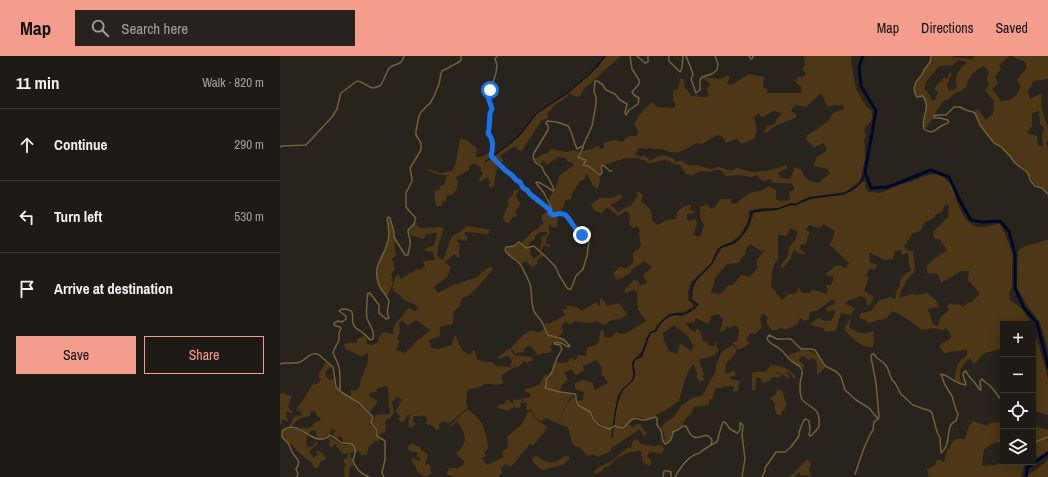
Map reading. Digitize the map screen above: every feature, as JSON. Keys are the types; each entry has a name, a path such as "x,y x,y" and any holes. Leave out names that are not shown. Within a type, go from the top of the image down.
{"street":[{"path":"280,147 306,145 332,117 337,109 342,92 357,81 361,82 367,87 379,87 389,68 400,64 403,61 404,56"},
{"path":"340,390 339,365 333,352 339,340 341,328 334,325 334,323 346,320 346,316 339,311 342,309 347,309 352,312 353,324 356,328 370,340 373,339 373,331 367,320 368,293 370,293 378,303 379,313 386,319 389,318 386,315 389,301 379,286 376,270 387,246 389,233 387,219 388,217 390,218 394,237 406,255 408,255 410,243 408,230 415,223 416,217 410,213 406,207 406,196 412,181 410,168 421,150 420,143 416,135 417,123 420,112 428,106 434,96 442,71 459,62 461,60 461,56"},
{"path":"497,56 495,59 497,65 496,74 488,97 492,109 490,113 488,132 493,144 491,156 520,182 523,188 550,210 550,213 553,215 561,213 566,215 578,232 589,240 588,254 583,269 576,276 571,289 567,288 552,263 534,246 524,248 520,242 506,247 505,250 508,255 521,265 530,286 534,311 542,322 546,333 564,340 570,345 568,348 562,343 554,343 560,345 562,349 546,382 545,388 575,394 578,405 590,412 594,420 599,424 609,429 615,426 619,429 622,428 637,418 646,420 656,417 656,423 661,430 665,444 670,441 673,432 683,426 686,426 694,437 710,436 712,445"},
{"path":"612,171 610,171 603,164 601,167 602,173 600,175 590,167 584,166 586,160 578,157 592,126 596,104 594,92 595,81 601,83 606,90 615,94 620,100 627,104 626,114 638,104 639,98 632,92 639,84 639,80 632,69 630,56"},
{"path":"637,56 644,63 648,62 648,56"},
{"path":"668,56 669,61 680,72 682,68 683,56"},
{"path":"686,56 692,71 691,79 696,92 700,90 700,80 702,77 715,73 717,70 718,64 715,56"},
{"path":"749,56 751,59 753,56"},
{"path":"931,56 930,62 917,80 914,89 916,96 923,96 926,102 927,109 923,123 924,128 927,131 933,131 947,124 949,122 948,120 944,118 934,118 934,116 946,115 956,106 975,113 980,125 994,143 1000,146 1015,163 1028,172 1030,180 1035,186 1042,188 1048,194"},
{"path":"550,210 551,207 544,193 536,183 540,182 553,191 554,187 542,167 535,162 533,157 548,130 546,122 557,122 568,126 572,132 577,149 583,146"},
{"path":"762,477 765,472 765,468 776,452 785,452 799,436 804,420 806,419 809,421 810,436 819,425 819,416 817,413 811,406 801,399 801,369 779,348 769,342 767,339 769,335 777,339 791,339 802,349 815,350 826,366 837,372 842,377 846,390 857,402 869,408 878,419"},
{"path":"280,364 302,361 311,354 315,353 332,367 335,385 359,403 373,417 371,423 377,430 378,438 383,440 385,443 385,459 382,473 384,477"},
{"path":"855,474 873,430 874,422 879,417 872,354 886,365 892,380 901,394 913,406 930,411 940,438 941,453 949,438 948,433 950,424 956,421 958,414 952,396 945,385 941,374 944,374 965,386 963,375 966,371 980,390 980,381 982,379 991,386 1000,399"},
{"path":"675,477 682,465 717,442 718,434 724,421 730,429 737,433 740,429 740,423 743,426 742,435 745,459 742,477"},
{"path":"297,477 298,474 296,469 299,461 281,435 283,430 289,428 300,430 320,440 330,435 342,444 352,444 355,448 353,461 361,474 369,477"},
{"path":"1036,442 1048,437"},
{"path":"663,477 664,471 670,472 671,477"}],"shaded area":[{"path":"606,56 621,56 585,88 580,96 576,97 569,93 567,97 554,106 547,114 547,119 542,120 521,152 515,146 500,156 504,161 500,164 492,157 519,136 537,113 567,94 598,67"},
{"path":"804,56 852,56 851,61 856,89 866,106 872,111 871,122 864,130 866,135 864,141 865,159 859,181 844,192 810,197 795,204 791,203 778,208 762,208 749,211 748,222 739,236 731,242 718,248 711,263 691,282 688,292 688,300 693,304 693,307 683,312 669,314 656,326 655,330 650,332 641,352 632,362 633,376 631,381 621,390 617,398 613,426 609,428 597,422 590,412 576,401 583,400 584,392 575,389 575,383 582,380 593,383 595,390 608,383 601,375 602,367 596,360 583,366 584,371 576,375 571,369 564,373 568,380 562,385 560,391 545,387 557,362 568,362 570,358 576,360 578,355 586,356 587,347 594,346 599,342 600,331 604,330 604,337 611,338 616,332 621,334 626,333 646,321 638,310 637,291 633,290 626,293 624,290 634,280 638,281 640,285 647,283 643,275 652,267 644,261 633,268 629,274 617,280 613,273 621,266 625,269 633,263 633,253 641,247 640,230 637,226 633,228 629,224 630,215 626,211 618,216 607,207 602,213 595,211 591,205 599,198 613,198 620,194 623,197 615,203 610,204 618,212 631,206 638,195 636,193 639,192 643,195 641,201 650,209 652,213 652,220 658,225 666,220 676,219 677,212 683,207 691,204 690,210 696,211 692,214 687,213 687,220 690,221 696,219 697,224 693,235 700,237 704,225 700,218 700,207 707,204 711,209 715,207 720,199 731,199 731,203 737,204 748,194 760,191 768,186 776,190 776,199 780,201 790,200 789,192 794,190 793,184 773,183 770,179 763,182 757,175 751,177 738,175 726,176 720,170 710,172 701,171 692,175 686,174 680,165 664,160 647,163 645,160 641,160 639,158 623,159 605,165 603,164 600,167 600,174 590,166 584,165 587,159 579,157 582,151 592,149 598,145 600,149 604,148 603,143 615,140 622,142 629,136 637,136 638,131 634,124 642,112 652,102 658,107 674,108 676,104 673,100 673,90 678,89 680,79 684,79 685,88 691,96 696,96 695,94 697,94 697,97 707,97 709,94 706,89 711,84 702,78 704,77 721,79 726,76 730,77 727,84 731,85 749,74 764,77 763,88 767,89 767,93 801,93 802,88 795,81 799,76 803,77 806,73 802,70 805,65","holes":["821,93 827,106 844,105 844,109 833,113 828,121 807,135 806,139 814,148 823,143 827,150 816,158 814,166 828,169 830,173 819,183 808,180 804,176 802,170 795,167 790,179 781,178 778,173 788,168 786,165 770,170 753,172 737,168 732,171 719,167 711,169 696,165 690,166 681,160 676,162 673,158 663,155 650,161 645,155 641,157 635,154 639,148 661,149 671,152 678,152 697,143 702,144 717,135 723,137 726,143 737,139 741,144 754,139 757,130 754,117 758,114 763,117 773,111 782,113 776,120 775,124 767,126 764,133 768,132 773,127 795,118 797,115 791,111 795,105 806,107"]},
{"path":"932,56 952,56 972,59 975,56 1010,56 999,65 1001,69 995,77 998,83 992,89 1001,101 1009,100 1015,96 1021,87 1017,80 1027,67 1024,61 1012,56 1048,56 1048,79 1034,81 1028,91 1030,99 1042,93 1041,104 1048,126 1048,141 1046,143 1048,148 1048,193 1042,187 1034,183 1027,171 1017,164 1000,145 994,142 981,125 974,111 978,109 986,120 993,114 994,101 985,90 989,84 986,80 989,72 984,66 972,74 966,87 947,100 944,100 935,113 937,114 926,128 924,127 927,105 924,96 916,95 915,87 923,76 923,72","holes":["958,60 967,62 956,76 957,88 949,91 947,85 952,73 949,73 947,79 944,77 934,89 938,92 935,100 931,100 931,96 924,89 926,82 939,66 952,66","1039,111 1040,124 1044,128 1042,136 1043,146 1038,146 1037,136 1027,133 1032,126 1032,113"]},
{"path":"460,138 470,142 477,148 476,157 482,157 492,151 492,157 499,165 496,171 494,186 490,188 488,184 491,183 487,177 480,182 479,179 483,174 480,170 481,168 472,164 469,166 469,170 456,177 457,189 454,193 446,196 446,201 442,202 442,206 436,206 434,191 439,190 441,186 444,185 447,175 438,174 426,169 440,173 452,171 456,162"},
{"path":"551,149 566,152 573,150 579,152 577,157 585,159 583,165 585,167 590,167 599,175 600,181 598,189 593,186 587,173 584,180 581,180 573,191 571,199 566,200 561,212 553,214 551,213 549,203 550,196 555,190 559,176 574,165 573,163 568,162 566,158 558,157 547,165 544,161 540,164 536,162 534,159 543,154 547,154"},
{"path":"933,174 941,176 950,183 954,189 960,210 967,221 971,224 981,227 996,224 1001,225 1013,255 1012,286 1009,294 1010,300 1022,309 1030,321 1000,321 1000,350 986,352 974,364 970,358 964,364 960,372 961,384 955,380 955,372 959,363 967,355 967,350 944,353 939,346 951,338 947,329 945,328 944,330 934,328 921,330 907,319 892,311 887,318 869,323 859,318 861,313 871,311 879,300 891,297 896,299 895,297 900,286 901,278 911,271 908,253 902,255 901,250 895,251 893,259 884,260 869,252 870,263 877,264 875,270 870,268 866,275 869,278 864,291 874,297 869,306 866,304 867,300 861,296 847,301 845,304 855,308 851,315 841,313 836,331 826,332 823,328 811,325 811,323 819,318 825,321 831,321 836,311 833,310 827,312 826,308 836,303 833,299 817,311 812,311 809,314 809,319 804,321 800,318 798,324 785,330 781,328 772,331 766,322 768,318 763,313 760,319 762,327 755,334 750,333 746,339 750,343 738,350 732,343 738,340 739,330 736,325 729,328 728,326 723,331 720,331 723,319 718,314 711,316 708,324 696,318 694,322 686,323 690,329 695,332 697,328 701,333 703,341 708,342 707,345 714,346 717,339 716,347 719,350 710,357 699,359 704,375 702,375 705,380 699,382 696,370 693,364 686,377 679,401 655,417 646,419 637,417 621,428 614,426 616,408 620,395 623,389 635,377 635,362 638,358 642,357 651,333 656,331 661,323 667,318 673,315 687,314 698,306 699,304 691,299 694,283 712,264 722,248 736,243 740,239 748,229 754,213 778,210 811,199 844,194 853,191 862,182 865,182 866,190 869,192 880,193","holes":["946,203 949,206 948,217 933,232 934,238 940,240 947,250 931,261 927,266 927,273 938,274 941,283 961,271 969,271 968,280 980,294 972,302 967,303 963,307 958,304 955,305 951,303 947,307 949,310 940,318 938,326 933,324 928,309 939,307 936,300 927,293 918,295 911,294 899,298 907,280 914,272 915,266 913,251 906,250 904,246 913,233 920,231 925,222 934,218 936,214 941,213","823,224 835,231 830,245 849,263 845,268 840,265 835,266 825,275 834,277 831,285 826,285 828,290 826,294 812,289 810,293 802,293 799,287 796,293 788,294 782,300 771,287 772,273 778,258 778,235 786,236 791,228 798,232 795,241 789,247 788,256 780,266 783,268 790,259 794,249 799,254 806,254 799,248 802,244 805,245 810,232 806,230 809,225 820,228","751,244 760,251 765,250 756,261 758,267 750,277 741,275 733,285 729,285 720,294 711,293 715,278 727,264 738,263 745,254 747,247","674,325 688,336 694,347 691,351 680,343 677,354 669,351 664,341 663,333"]},
{"path":"514,190 519,190 516,196 520,203 518,209 515,211 517,216 513,217 509,223 505,222 503,217 508,206 508,200 513,194"},
{"path":"549,210 551,214 556,215 558,221 558,226 554,228 549,225 550,233 547,237 546,244 550,244 551,246 549,247 544,245 541,251 540,250 542,236 544,237 548,232 540,232 526,248 522,242 544,223 542,220 542,215"},
{"path":"388,218 396,240 394,247 396,255 392,259 395,269 391,274 393,283 387,296 380,287 377,275 389,241"},
{"path":"416,222 419,228 441,227 444,229 439,242 437,256 443,260 452,236 460,232 466,226 490,230 488,234 466,232 464,234 468,238 466,241 458,239 457,241 460,244 459,258 454,254 445,263 451,267 447,277 434,287 438,293 453,285 475,278 489,267 492,267 493,269 475,290 462,298 459,307 454,311 453,324 440,327 440,335 429,340 431,348 439,349 451,346 455,334 463,351 469,355 474,350 478,360 492,362 497,366 510,367 512,361 509,356 499,359 498,357 510,348 514,355 531,357 533,360 527,363 524,361 518,367 517,366 502,375 501,378 504,383 496,385 484,384 481,387 469,389 467,392 466,404 468,408 448,424 445,421 438,425 440,428 437,430 430,424 428,426 426,423 427,418 423,415 421,417 414,416 413,421 416,424 411,428 408,425 410,415 407,415 404,422 400,421 400,416 395,412 402,400 397,396 392,402 394,413 386,420 385,432 378,435 379,430 372,423 376,415 390,414 387,386 378,388 376,392 370,393 369,396 378,401 370,412 350,397 351,390 356,391 360,386 360,382 368,362 368,353 361,356 345,349 344,344 357,343 357,339 364,336 367,338 366,344 373,345 378,342 379,337 383,332 393,334 394,326 408,308 415,311 419,308 404,300 392,288 396,275 399,275 401,279 425,266 423,261 435,260 433,252 425,251 426,248 433,246 435,243 437,233 426,234 424,239 411,234 409,230","holes":["402,320 408,326 416,320 430,330 405,353 396,350 400,341 397,338 400,332 399,323"]},
{"path":"1048,240 1048,350 1040,323 1017,288 1018,251 1025,246"},
{"path":"520,243 526,249 529,247 531,252 530,254 534,259 541,253 544,255 537,260 538,263 534,265 533,268 526,261 521,264 506,252 507,247 512,247"},
{"path":"600,299 603,299 607,306 619,303 627,314 621,319 612,320 604,325 597,321 591,323 575,321 571,324 565,322 561,328 564,330 561,335 557,337 547,332 544,324 555,321 565,315 562,309 567,309 567,306 573,306 581,311 595,303 599,306"},
{"path":"850,319 849,327 859,333 874,331 873,347 861,344 844,329"},
{"path":"544,329 547,335 564,340 563,342 553,342 550,348 552,349 550,353 538,355 529,345 523,350 526,353 520,352 515,354 511,348 522,336 531,330 539,332"},
{"path":"1036,336 1048,379 1048,415 1036,411"},
{"path":"732,345 737,351 726,364 725,371 727,374 734,370 736,375 730,379 740,381 738,390 735,392 732,391 735,387 730,386 716,388 712,399 709,400 709,405 694,407 691,414 686,418 681,427 672,432 668,443 665,442 662,426 674,417 682,405 692,398 703,394 715,373 716,365 721,353"},
{"path":"801,350 810,351 816,354 825,368 817,375 817,364 815,359 812,358 809,360 803,356 798,360 805,366 801,368 787,355"},
{"path":"326,362 332,367 328,369 325,374 329,380 334,378 335,387 358,404 372,417 370,425 375,429 376,436 380,439 378,442 375,441 368,448 367,455 361,455 359,451 356,452 356,448 352,444 343,443 343,438 340,436 337,439 333,436 336,430 331,429 330,434 321,439 317,438 316,431 312,430 309,434 301,429 303,427 311,427 315,422 319,421 321,418 316,415 316,411 310,412 310,416 299,419 292,427 289,427 296,415 300,416 302,414 300,411 296,410 314,383 317,384 321,380 318,375"},
{"path":"771,365 785,368 796,377 794,379 791,374 787,372 786,373 789,375 788,379 783,374 765,371"},
{"path":"760,371 782,375 779,378 773,377 770,381 763,383 760,378 756,378 755,390 752,390 752,372"},
{"path":"545,375 548,375 544,388 573,394 556,423 547,418 541,421 539,420 531,409 527,410 526,402 522,403 524,398 531,396 525,389 539,385"},
{"path":"778,390 782,390 787,404 785,406 786,408 781,412 782,415 777,415 774,408 775,404 770,397 774,396"},
{"path":"282,393 292,396 288,407 293,412 291,413 287,411 286,416 289,421 286,422 285,420 282,420 280,425 280,395"},
{"path":"574,395 576,403 588,411 594,422 600,426 606,429 614,427 620,429 629,424 633,427 637,424 642,425 641,427 647,433 644,436 639,429 613,446 607,453 597,457 594,454 588,456 579,447 572,443 568,427 557,423"},
{"path":"523,399 520,404 521,407 514,407 509,411 497,408 500,404 504,404 507,400 513,403 513,400"},
{"path":"468,409 477,418 485,431 488,448 484,453 486,456 482,458 487,465 503,457 502,452 508,448 507,437 521,425 528,412 531,411 540,422 548,427 533,446 530,444 511,467 506,464 501,468 502,473 498,477 454,477 446,474 449,468 457,468 463,465 464,461 456,454 463,445 465,438 457,421 451,427 450,425"},
{"path":"973,421 987,426 991,423 1000,422 1000,443 995,442 984,449 982,466 996,465 1000,463 1000,465 1024,465 1021,477 929,477 927,469 934,466 938,459 944,462 947,451 955,439 965,439 969,426"},
{"path":"1036,426 1048,430 1048,437 1036,441"},
{"path":"287,428 298,430 307,435 306,445 309,447 313,446 316,441 318,443 309,452 314,458 318,454 316,452 318,450 324,455 326,460 321,461 318,468 314,468 312,463 298,452 291,443 283,439 282,432"},
{"path":"329,437 343,445 352,445 354,447 354,452 350,453 354,466 350,467 349,477 345,477 344,472 344,459 347,458 347,453 342,454 335,444 331,448 328,444 330,442"},
{"path":"1048,438 1048,451 1037,458 1036,458 1036,442"},
{"path":"637,439 641,444 654,446 662,445 664,449 662,454 650,452 647,456 652,462 649,466 643,462 641,451 630,452 614,461 610,466 604,467 602,471 596,474 594,472 601,466 615,459 626,449 631,448 633,441"},
{"path":"411,443 420,447 420,449 428,456 425,464 430,465 431,474 426,477 418,473 411,460 413,458 419,461 421,458 416,456 418,453 411,452 407,448"},
{"path":"537,456 547,462 557,461 565,456 569,457 569,460 564,464 544,470 540,469 532,461 533,457"},
{"path":"808,459 811,464 809,469 811,476 801,476 799,472 794,477 789,477"},
{"path":"1048,460 1048,477 1027,477 1029,474"}],"waterway":[{"path":"485,162 519,136 537,113 566,94 590,74 605,56"},
{"path":"863,56 859,67 861,86 876,111 865,172 871,188 888,187 931,170 949,177 971,220 983,222 1000,221 1009,231 1015,255 1015,288 1024,308 1037,323 1048,368"},
{"path":"612,437 616,407 620,396 623,389 631,383 633,379 635,374 633,363 641,357 650,333 656,331 661,323 669,316 675,314 686,314 698,305 691,300 691,292 695,282 712,263 719,249 722,246 733,243 743,234 748,226 752,212 778,209 792,204 795,205 810,198 844,194 862,181 865,172"},
{"path":"1026,477 1027,468 1048,453"}],"route":[{"path":"490,90 488,97 492,109 490,113 488,133 493,144 491,156 513,176 515,180 519,181 523,188 525,188 530,194 550,210 550,213 553,215 558,213 566,215 578,232 582,235"}]}
